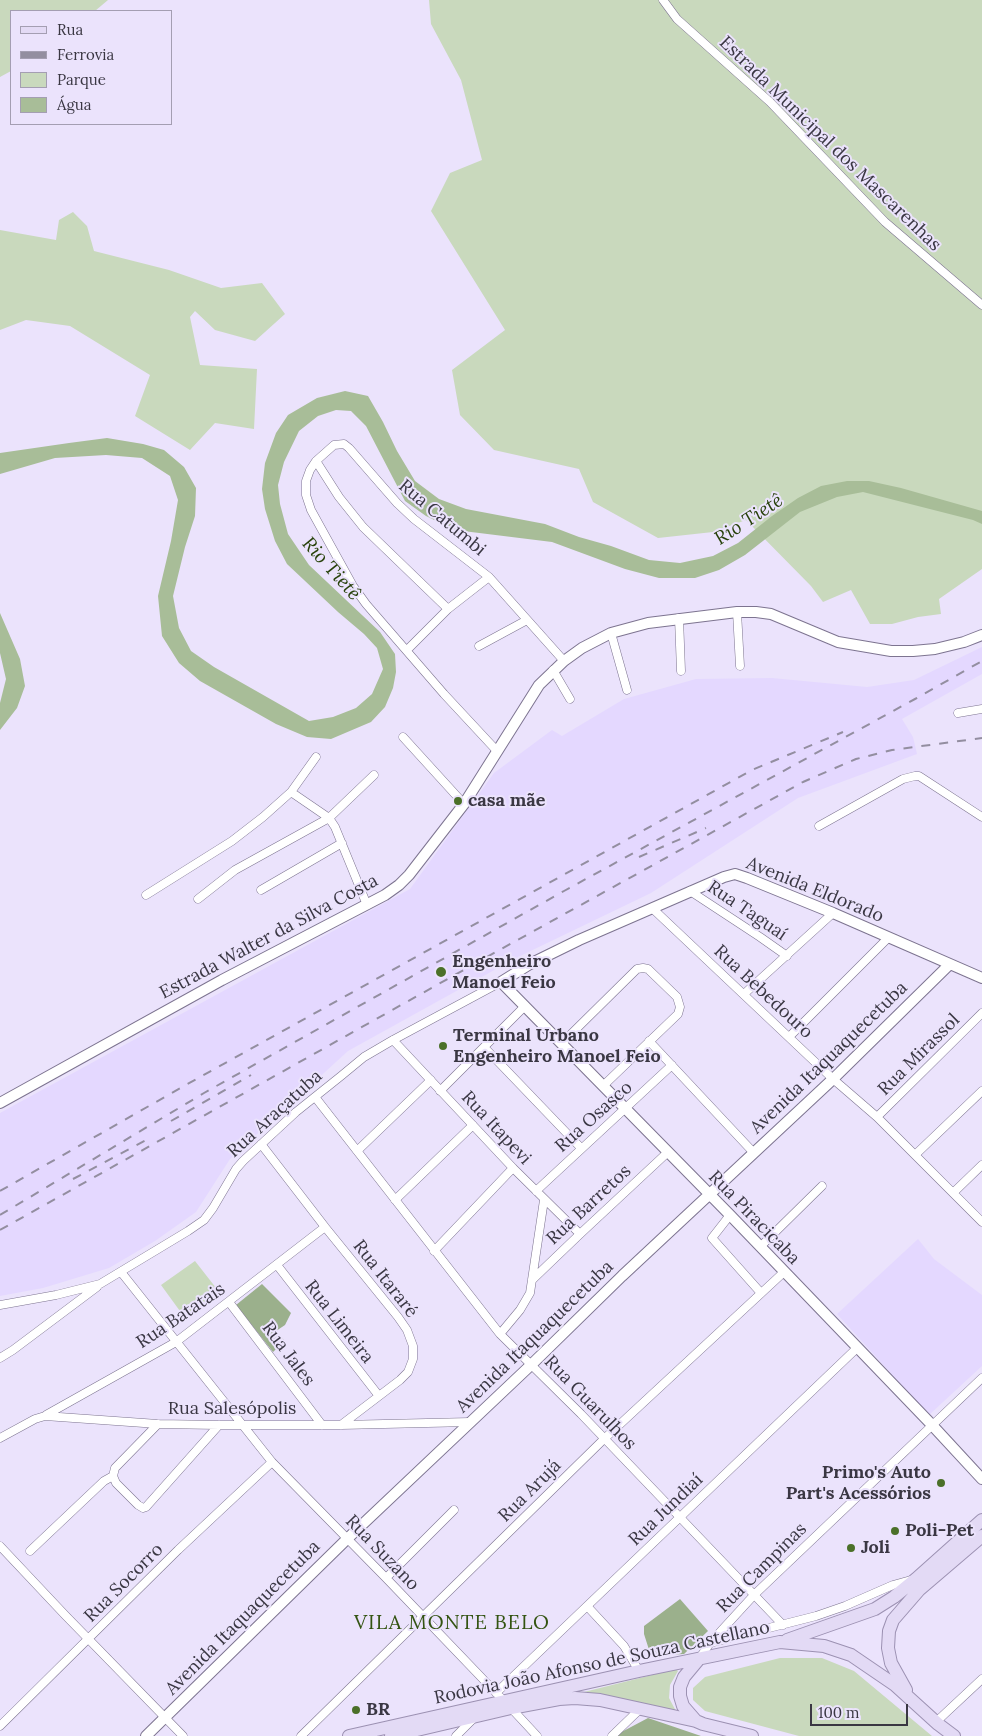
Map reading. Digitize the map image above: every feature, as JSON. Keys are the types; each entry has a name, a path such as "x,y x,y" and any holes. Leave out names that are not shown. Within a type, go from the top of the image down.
{"main road":[{"path":"780,1642 875,1608 894,1597 982,1520"},
{"path":"911,1699 891,1664 888,1648 889,1631 893,1620 919,1590 982,1536"},
{"path":"969,1547 982,1544"},
{"name":"Rodovia João Afonso de Souza Castellano","path":"349,1736 639,1671 780,1642 824,1646 851,1654 875,1670 911,1699 939,1727 954,1736"},
{"path":"696,1721 683,1706 680,1686 684,1677 699,1659"},
{"name":"Rodovia João Afonso de Souza Castellano","path":"391,1736 475,1716 503,1701 575,1698 600,1700 696,1721 752,1736"}],"street":[{"name":"Estrada Municipal dos Mascarenhas","path":"663,0 683,24 770,102 885,222 982,305"},
{"name":"Rua Catumbi","path":"497,751 444,694 366,604 353,586 311,510 306,495 306,481 316,461 334,445 344,444 350,448 397,503 414,519 488,577 564,661"},
{"path":"316,461 338,497 356,520 448,609"},
{"path":"407,650 448,609 488,577"},
{"path":"737,612 740,666"},
{"name":"Estrada Walter da Silva Costa","path":"0,1103 222,980 367,905 392,890 409,875 464,804 539,685 564,661 611,633 648,623 679,618 756,612 771,614 838,642 891,650 913,652 934,649 964,642 982,635"},
{"path":"679,618 681,671"},
{"path":"479,646 527,620"},
{"path":"611,633 627,690"},
{"path":"553,670 570,699"},
{"path":"958,712 982,709"},
{"path":"403,737 464,804"},
{"path":"146,895 232,840 291,792 316,757"},
{"path":"198,899 235,870 329,818 374,775"},
{"path":"819,826 904,780 919,776 982,817"},
{"path":"291,792 329,818 342,843 367,905"},
{"path":"261,890 342,843"},
{"name":"Avenida Eldorado","path":"501,982 530,964 570,944 724,877 735,874 833,913 982,978"},
{"name":"Rua Taguaí","path":"690,892 787,956"},
{"name":"Rua Bebedouro","path":"652,908 833,1079 877,1117 982,1222"},
{"path":"744,994 833,913"},
{"path":"789,1037 888,938"},
{"name":"Avenida Itaquaquecetuba","path":"146,1736 347,1539 753,1152 833,1079 950,964"},
{"path":"562,1043 632,972 642,968 648,969 677,997 680,1003 678,1014 604,1086"},
{"name":"Rua Piracicaba","path":"501,982 626,1108 708,1195 730,1215 982,1479"},
{"name":"Rua Araçatuba","path":"0,1305 56,1295 100,1284 188,1231 204,1220 236,1169 261,1144 364,1057 501,982"},
{"path":"440,1090 485,1048 525,1006"},
{"name":"Rua Mirassol","path":"877,1117 982,1013"},
{"name":"Rua Itapevi","path":"393,1040 544,1200 580,1234"},
{"path":"649,1041 753,1152"},
{"path":"485,1048 581,1148"},
{"name":"Rua Osasco","path":"536,1190 672,1065"},
{"path":"357,1151 430,1080"},
{"path":"915,1155 982,1091"},
{"name":"Rua Guarulhos","path":"315,1097 500,1334 532,1364 783,1625"},
{"path":"395,1200 473,1125"},
{"name":"Rua Itararé","path":"261,1144 398,1317 407,1330 413,1346 413,1359 408,1372 341,1425"},
{"name":"Rua Barretos","path":"532,1280 668,1152"},
{"path":"953,1193 982,1165"},
{"path":"434,1251 514,1168"},
{"path":"760,1247 822,1186"},
{"path":"500,1334 526,1302 530,1292 544,1200"},
{"path":"730,1215 712,1238 761,1293"},
{"name":"Rua Batatais","path":"44,1416 176,1342 325,1227"},
{"name":"Rua Limeira","path":"277,1265 379,1396"},
{"name":"Rua Suzano","path":"121,1272 272,1462 537,1736"},
{"name":"Rua Arujá","path":"301,1736 604,1439 784,1272"},
{"path":"0,1358 100,1284"},
{"name":"Rua Jales","path":"229,1302 322,1425"},
{"name":"Rua Jundiaí","path":"503,1701 588,1606 856,1348"},
{"name":"Rua Campinas","path":"699,1659 710,1643 754,1595 982,1378"},
{"path":"0,1438 44,1416"},
{"name":"Rua Salesópolis","path":"44,1416 158,1424 219,1425 470,1422"},
{"path":"158,1424 115,1468 113,1476 116,1483 143,1508 155,1499 219,1425"},
{"name":"Rua Socorro","path":"0,1726 178,1550 272,1462"},
{"path":"30,1551 104,1481 113,1476"},
{"path":"386,1578 454,1510"},
{"path":"0,1546 88,1640 183,1736"},
{"path":"710,1643 783,1625 845,1606 893,1585 916,1579"},
{"path":"588,1606 624,1646 639,1671"},
{"path":"939,1727 982,1679"},
{"path":"612,1736 639,1710"},
{"path":"456,1736 475,1716"}],"shaded area":[{"path":"982,647 982,674 902,719 913,737 917,754 798,798 651,893 516,958 348,1051 230,1159 196,1212 155,1241 109,1268 43,1288 0,1296 0,1113 410,889 494,773 552,730 562,736 624,699 696,679 772,678 867,687 914,680"},
{"path":"918,1239 934,1259 982,1295 982,1366 929,1415 837,1314"},
{"path":"262,1284 291,1313 285,1325 276,1331 285,1341 273,1352 236,1305"},
{"path":"680,1599 708,1631 684,1654 651,1656 644,1634 644,1626"},
{"path":"648,1718 701,1736 614,1736"}],"green space":[{"path":"0,0 108,0 96,10 10,10 10,72 0,77"},
{"path":"429,0 982,0 982,569 939,599 941,614 918,617 892,624 870,624 851,590 823,602 811,586 746,520 713,532 658,538 593,502 579,469 494,450 460,415 452,370 505,330 431,211 450,173 482,160 461,80 431,24"},
{"path":"73,212 87,226 94,251 169,270 221,288 262,283 285,314 255,341 215,330 195,311 190,317 200,365 257,369 254,429 215,423 190,450 135,416 150,375 70,326 26,320 0,330 0,230 56,240 59,220"},
{"path":"195,1261 220,1293 185,1318 161,1285"},
{"path":"780,1658 822,1658 854,1671 932,1736 799,1736 705,1711 693,1700 693,1688 705,1677"},
{"path":"676,1669 678,1671 670,1685 669,1698 677,1713 580,1693"}],"water":[{"path":"345,391 368,396 415,481 439,499 466,509 545,524 649,560 680,563 713,556 738,543 798,498 821,486 847,481 869,481 901,488 982,511 982,524 973,520 863,492 837,497 800,512 745,555 719,570 695,578 659,578 625,569 552,542 455,530 426,516 405,501 366,426 351,411 336,410 318,416 299,431 284,462 278,485 280,504 288,534 309,565 380,632 395,654 396,672 393,688 385,707 371,722 331,739 307,737 276,724 200,681 179,663 162,636 158,596 171,541 178,500 170,476 142,458 106,455 55,458 0,474 0,453 107,438 143,444 164,450 184,467 196,488 195,516 173,596 179,628 191,651 214,667 309,721 333,717 356,708 372,694 383,669 377,648 287,564 275,541 265,509 262,489 265,463 276,433 288,415 317,398"},
{"path":"0,613 20,659 25,686 17,708 0,730 0,703 6,679 0,653"}],"railway":[{"path":"0,1215 204,1093 564,891 982,661"},
{"path":"0,1191 184,1086 752,770 843,732"},
{"path":"0,1230 803,782 856,759 892,750 982,738"},
{"path":"639,857 706,828"},
{"path":"171,1121 251,1075"},
{"path":"73,1179 150,1138"}],"place":[{"name":"casa mãe","path":"458,801"},
{"name":"Engenheiro Manoel Feio","path":"441,972"},
{"name":"Terminal Urbano Engenheiro Manoel Feio","path":"443,1046"},
{"name":"Primo's Auto Part's Acessórios","path":"941,1483"},
{"name":"Poli-Pet","path":"895,1531"},
{"name":"Joli","path":"851,1548"},
{"name":"BR","path":"356,1710"}],"district":[{"name":"VILA MONTE BELO","path":"452,1623"}],"water label":[{"name":"Rio Tietê","path":"749,520"},
{"name":"Rio Tietê","path":"331,569"}]}
